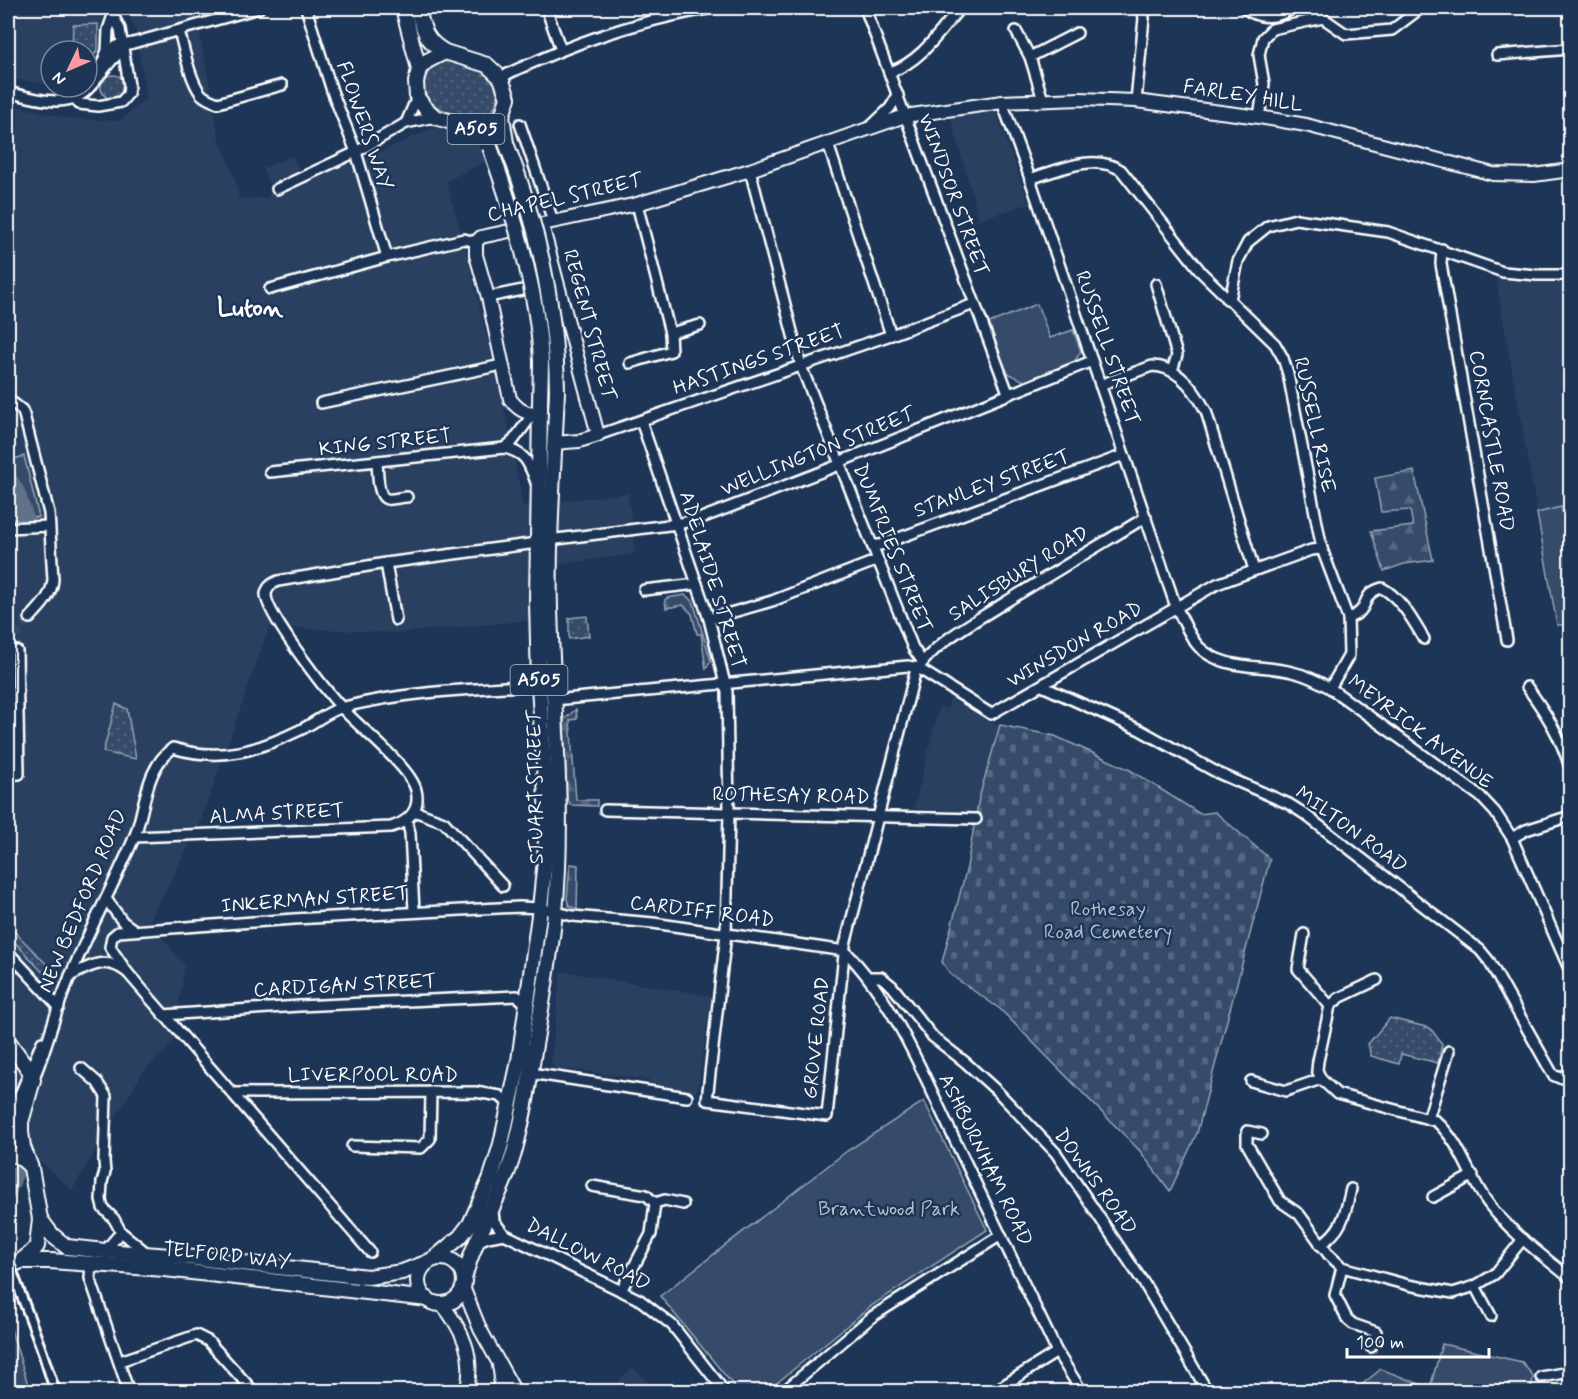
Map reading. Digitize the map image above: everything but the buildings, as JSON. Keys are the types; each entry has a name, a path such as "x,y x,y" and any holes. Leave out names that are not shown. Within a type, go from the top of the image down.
{"highway":[{"path":"403,8 419,69 416,82 417,98"},
{"path":"417,8 426,37 433,45 445,52 487,65 501,78"},
{"path":"419,69 427,61 445,52"},
{"name":"A505","path":"417,98 435,117 474,129 486,127 502,116 508,98 501,78"},
{"name":"STUART STREET","path":"502,116 506,143 534,226 546,279 557,346 555,443 543,542 539,685 547,815 545,860 526,1004"},
{"name":"A505","path":"474,129 490,147 508,199 534,306 540,361 537,411"},
{"name":"STUART STREET","path":"530,1072 554,913 560,807 538,488 541,452 537,411"},
{"name":"A505","path":"431,1261 460,1237 470,1224 491,1177 519,1061 526,1004"},
{"path":"8,1041 31,1075"},
{"name":"A505","path":"463,1283 477,1242 506,1180 516,1148 530,1072"},
{"name":"NEW BEDFORD ROAD","path":"31,1075 21,1122 23,1146 31,1168 40,1220"},
{"path":"8,1154 19,1156 31,1168"},
{"path":"8,1267 21,1261 37,1246 40,1220"},
{"name":"TELFORD WAY","path":"40,1220 58,1242 67,1247 105,1251 368,1276 402,1272 431,1261"},
{"path":"442,1258 454,1262 463,1273 463,1283 457,1297 435,1301 420,1288 418,1281 422,1268 431,1261 442,1258"},
{"name":"TELFORD WAY","path":"21,1261 50,1261 199,1273 435,1301"}],"main road":[{"name":"FARLEY HILL","path":"905,116 1002,102 1136,101 1259,117 1344,134 1493,174 1534,175 1570,170"},
{"name":"CHAPEL STREET","path":"476,242 486,236 638,204 750,170 905,116"},
{"name":"REGENT STREET","path":"548,223 557,283 598,435"},
{"path":"476,242 476,255 488,297 510,399 520,410 537,411"},
{"name":"HASTINGS STREET","path":"555,443 579,441 598,435"},
{"path":"463,1283 480,1329 515,1392"},
{"path":"435,1301 460,1329 470,1362 467,1386 476,1392"},
{"path":"496,1392 500,1387 501,1377 499,1362"}],"street":[{"path":"106,53 118,44 123,45 179,31 259,8"},
{"name":"FLOWERS WAY","path":"306,8 332,92 356,152 387,257"},
{"path":"546,8 561,50"},
{"path":"501,78 511,71 561,50 667,11 713,8"},
{"name":"WINDSOR STREET","path":"865,8 974,304 1007,390 1011,393"},
{"path":"1136,101 1144,18 1142,8"},
{"path":"1244,8 1263,18 1293,8"},
{"path":"1259,117 1264,84 1259,55 1263,38 1272,29 1323,18 1346,34 1392,30 1420,8"},
{"path":"76,99 78,104 102,105 123,100 128,94 123,45 113,11"},
{"path":"99,72 106,53 108,30 113,11"},
{"path":"890,72 905,67 915,60 957,11"},
{"path":"179,31 196,86 210,101 218,103 282,85"},
{"path":"1016,32 1030,57 1043,100"},
{"path":"1030,57 1077,33"},
{"path":"99,75 122,51 123,45"},
{"path":"1497,55 1570,49"},
{"path":"8,92 39,98"},
{"name":"CHAPEL STREET","path":"867,130 884,115 898,95"},
{"path":"406,123 417,98"},
{"path":"43,99 53,101 68,99"},
{"name":"RUSSELL STREET","path":"1002,102 1176,607"},
{"path":"278,189 356,152 406,123 435,117"},
{"path":"520,124 548,223"},
{"path":"828,144 891,335"},
{"name":"RUSSELL RISE","path":"1030,179 1072,165 1097,162 1110,164 1121,170 1202,273 1275,344 1288,374 1322,549 1348,618 1349,655 1330,688"},
{"name":"DUMFRIES STREET","path":"750,170 801,366 920,664"},
{"path":"630,363 671,351 670,333 638,204"},
{"path":"1227,299 1231,295 1238,261 1248,242 1268,226 1296,219 1371,228 1442,249 1503,272 1570,275"},
{"name":"CHAPEL STREET","path":"270,289 464,239 476,242"},
{"name":"CORNCASTLE ROAD","path":"1442,249 1441,264 1507,640"},
{"path":"488,297 557,283"},
{"path":"1156,284 1178,355 1172,371"},
{"name":"HASTINGS STREET","path":"598,435 891,335 974,304"},
{"path":"670,333 700,325"},
{"name":"WELLINGTON STREET","path":"341,707 289,638 269,604 266,594 274,583 386,563 699,519 839,465 844,460 1092,361"},
{"path":"321,403 502,364"},
{"path":"1100,385 1152,366 1161,366 1184,379 1199,397 1206,411 1254,570"},
{"path":"8,400 22,410 24,415 49,513 52,590 30,618"},
{"path":"504,448 513,441 537,411"},
{"name":"ADELAIDE STREET","path":"641,421 709,619 726,682 729,721 726,934 707,1100"},
{"path":"504,448 520,453 529,465 538,488"},
{"name":"KING STREET","path":"270,472 504,448"},
{"name":"STANLEY STREET","path":"872,545 880,545 1124,455"},
{"path":"377,462 382,496 386,499 407,497"},
{"name":"SALISBURY ROAD","path":"920,664 941,644 1146,517"},
{"path":"8,528 49,526"},
{"name":"WINSDON ROAD","path":"920,664 991,714 1217,585 1311,550 1322,549"},
{"path":"709,619 772,601 878,560"},
{"path":"386,563 396,620"},
{"path":"644,590 697,584"},
{"path":"1348,618 1359,615 1364,610 1368,596 1374,590 1382,588 1389,592 1409,614 1424,639"},
{"name":"MEYRICK AVENUE","path":"1176,607 1198,646 1210,656 1225,662 1291,671 1313,679 1330,688 1480,796 1496,812 1512,838 1570,971"},
{"path":"8,776 19,774 17,651"},
{"path":"554,700 920,664"},
{"path":"845,951 913,678 920,664"},
{"path":"341,707 416,693 539,685"},
{"name":"MILTON ROAD","path":"1042,686 1140,730 1218,773 1289,804 1303,813 1480,950 1489,961 1553,1075 1560,1078 1570,1073"},
{"path":"1527,687 1561,738 1570,768"},
{"path":"341,707 405,772 416,791 417,803 407,821 410,833 414,911"},
{"name":"NEW BEDFORD ROAD","path":"8,1123 31,1075 70,976 134,837 148,783 165,754 173,748 197,755 238,752 261,746 300,730 341,707"},
{"name":"ROTHESAY ROAD","path":"605,810 976,819"},
{"path":"414,811 444,822 503,886"},
{"path":"1512,838 1526,830 1570,816"},
{"name":"ALMA STREET","path":"134,837 391,827 407,821"},
{"path":"106,898 123,922 133,929"},
{"name":"INKERMAN STREET","path":"133,929 414,911 519,907 540,908 554,913"},
{"name":"CARDIFF ROAD","path":"554,913 653,922 845,951"},
{"path":"133,929 118,932 110,942 115,956 370,1252"},
{"path":"1304,934 1298,969 1330,1006"},
{"name":"ASHBURNHAM ROAD","path":"845,951 868,977 897,1022 1057,1352 1082,1392"},
{"name":"GROVE ROAD","path":"707,1100 827,1116 845,951"},
{"path":"8,952 59,1007"},
{"path":"70,976 96,963 112,963 127,972"},
{"name":"DOWNS ROAD","path":"868,977 881,977 892,986 933,1036 997,1091 1056,1153 1144,1285 1208,1392"},
{"path":"1377,980 1339,998 1330,1006 1318,1061 1317,1070 1321,1079 1337,1094 1436,1121 1459,1148 1486,1201 1523,1239 1570,1278"},
{"name":"CARDIGAN STREET","path":"164,1015 517,996 526,1004"},
{"path":"1428,1119 1449,1051"},
{"path":"81,1068 97,1083 106,1096 105,1172 101,1200 103,1208 114,1219 121,1232 148,1254"},
{"path":"530,1072 687,1097"},
{"path":"1251,1081 1286,1090 1321,1079"},
{"path":"352,1146 421,1148 430,1139 431,1092"},
{"name":"LIVERPOOL ROAD","path":"232,1093 475,1092 500,1096 510,1105"},
{"path":"1237,1128 1262,1134"},
{"path":"1247,1131 1246,1144 1280,1201 1299,1214 1320,1245 1334,1262 1342,1267 1408,1285 1453,1293 1475,1286 1496,1274 1523,1239"},
{"path":"1433,1197 1473,1175"},
{"path":"592,1186 646,1195 655,1203"},
{"path":"1320,1245 1333,1236 1343,1222 1351,1189"},
{"path":"655,1203 665,1200 683,1204"},
{"path":"621,1291 651,1234 655,1203"},
{"name":"DALLOW ROAD","path":"493,1209 494,1221 504,1234 640,1300 672,1324 725,1392"},
{"path":"105,1251 121,1232"},
{"name":"DALLOW ROAD","path":"477,1242 504,1234"},
{"path":"783,1392 873,1316 1001,1235"},
{"path":"1562,1271 1570,1262"},
{"path":"91,1265 90,1278 129,1392"},
{"path":"1342,1267 1335,1295 1347,1319 1353,1324 1376,1332 1371,1347"},
{"path":"1475,1286 1491,1316"},
{"path":"120,1361 196,1335 208,1341 254,1392"},
{"path":"993,1392 1057,1352"},
{"path":"1541,1377 1570,1372"}],"shaded area":[{"path":"8,8 102,8 103,35 99,55 99,39 39,39 39,83 8,78"},
{"path":"127,8 195,8 219,138 236,181 239,199 266,198 272,190 262,168 292,156 302,173 348,160 352,166 434,127 469,138 479,145 485,162 446,181 466,251 509,429 523,506 628,493 635,554 543,566 543,619 398,633 269,627 199,826 149,922 185,965 172,1044 143,1072 72,1190 8,1132 8,104 70,119 120,121 147,97 136,33"},
{"path":"994,107 1029,204 979,219 950,115"},
{"path":"1494,268 1570,275 1570,625 1557,625"},
{"path":"950,698 989,722 1000,725 979,798 977,814 914,808 939,707 947,709"},
{"path":"561,971 711,996 698,1089 691,1095 648,1088 649,1080 569,1069 565,1072 557,1071 551,1062"},
{"path":"633,1367 655,1391 609,1391"}],"green space":[{"path":"98,24 98,39 72,39 73,25"},
{"path":"446,60 486,73 494,81 497,88 496,103 488,115 468,119 438,107 429,100 425,93 424,80 432,68"},
{"path":"113,75 118,76 124,82 124,92 118,98 113,99 108,98 102,92 101,87 102,82 108,76"},
{"path":"1037,304 1050,338 1073,330 1081,351 1075,361 1026,382 1006,372 987,324"},
{"path":"24,456 39,517 8,520 8,461"},
{"path":"1414,471 1433,560 1404,564 1384,571 1371,531 1413,526 1410,510 1381,512 1375,478"},
{"path":"1561,507 1563,514 1570,513 1570,625 1557,625 1537,513"},
{"path":"685,595 693,601 711,661 706,669 701,634 697,634 692,614 683,605 666,608 667,598"},
{"path":"587,616 589,636 569,639 569,618"},
{"path":"116,704 127,709 136,759 103,752"},
{"path":"576,709 577,719 570,720 576,800 597,800 597,806 571,805 567,799 564,720"},
{"name":"Rothesay Road Cemetery","path":"1000,725 1055,736 1130,770 1200,814 1215,812 1270,859 1197,1133 1170,1191 1140,1151 1000,1009 951,975 942,962 967,867 979,798"},
{"path":"570,864 578,865 577,909 569,906 567,899"},
{"path":"8,925 57,975 48,978 8,935"},
{"path":"1390,1018 1430,1028 1442,1044 1438,1063 1401,1054 1399,1064 1371,1056 1368,1044"},
{"name":"Brantwood Park","path":"924,1101 987,1230 871,1306 767,1391 738,1391 660,1296 847,1151"},
{"path":"8,1320 30,1391 8,1391"},
{"path":"1442,1344 1522,1362 1533,1376 1531,1391 1354,1391 1381,1369 1430,1388"}],"waterway":[{"path":"8,477 17,492 25,516"},
{"path":"8,1192 15,1174"}],"tunnel":[{"path":"17,651 18,630 30,618"}],"railway":[{"path":"8,1245 61,1392"},
{"path":"8,1275 50,1392"}],"district":[{"name":"Luton","path":"250,309"}]}
